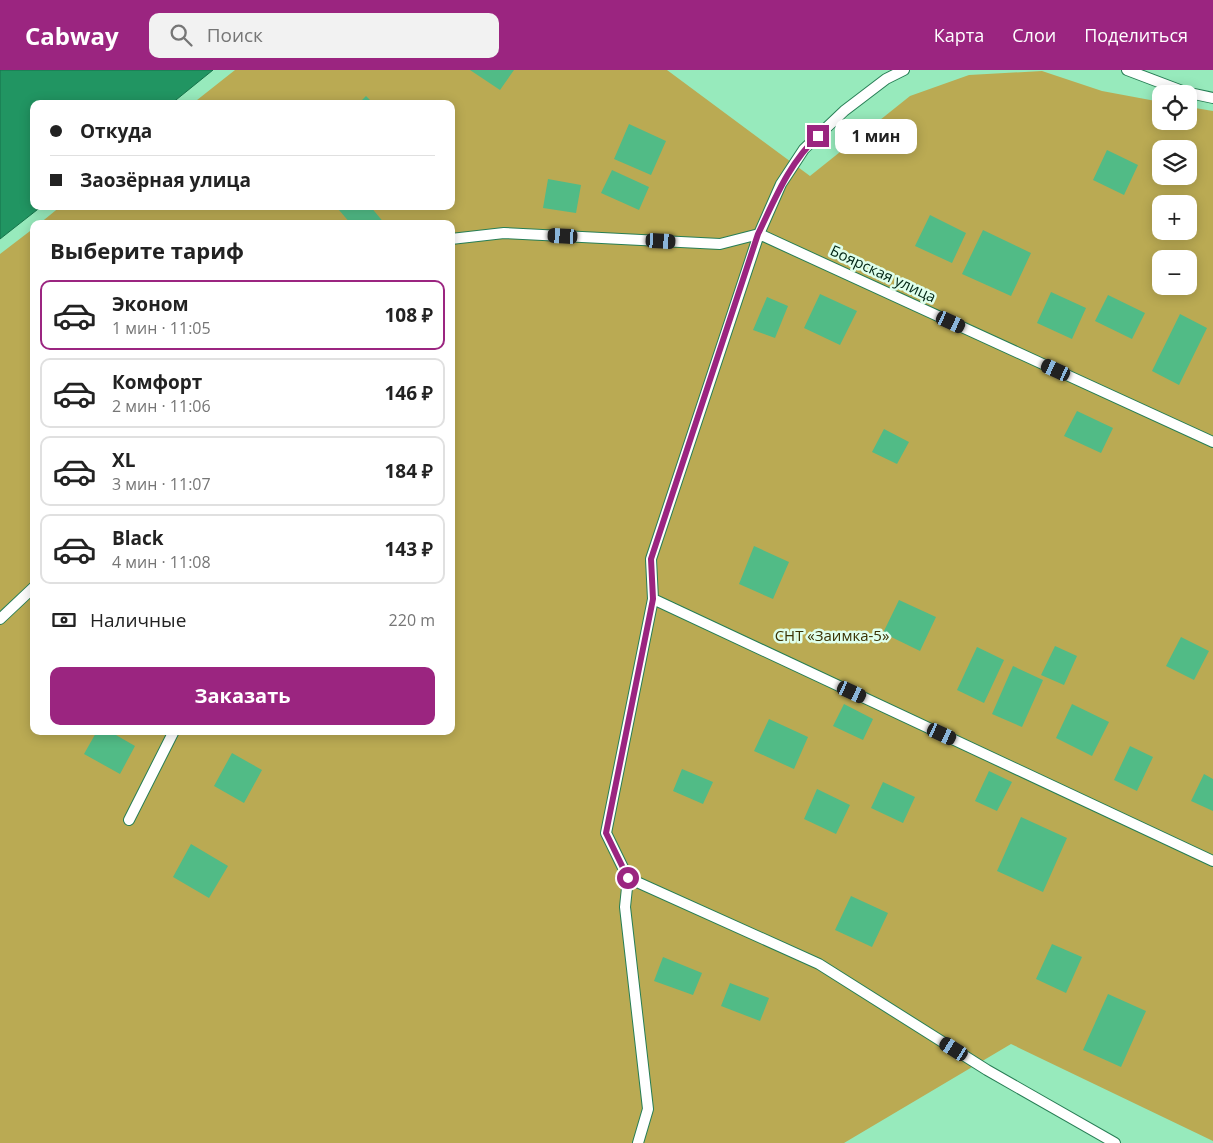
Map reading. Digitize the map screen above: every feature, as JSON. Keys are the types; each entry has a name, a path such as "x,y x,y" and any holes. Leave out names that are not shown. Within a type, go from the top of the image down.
{"lane":[{"path":"638,1143 648,1109 625,907 628,878 606,833 653,599 651,559 758,234 781,184 804,148 844,111 886,79 904,70"},
{"path":"1127,70 1185,92 1213,98"},
{"path":"455,239 504,233 720,244 758,234"},
{"name":"Боярская улица","path":"758,234 1213,442"},
{"path":"0,619 30,591"},
{"path":"653,599 1213,861"},
{"path":"129,820 172,735"},
{"path":"628,878 819,964 987,1070 1115,1143"}],"green space":[{"name":"СНТ «Заимка-5»","path":"235,70 667,70 810,176 910,96 969,75 1042,71 1102,91 1152,100 1152,130 1197,130 1197,108 1213,111 1213,1141 1011,1044 844,1143 0,1143 0,254 30,231 30,735 455,735 455,220 44,220 56,210 455,210 455,100 197,100"}],"shaded area":[{"path":"0,70 213,70 176,100 30,100 30,210 37,210 0,239"}],"building":[{"path":"470,70 514,70 500,90"},
{"path":"366,96 370,100 362,100"},
{"path":"629,124 666,141 651,175 614,159"},
{"path":"1107,150 1138,165 1124,195 1093,180"},
{"path":"612,170 649,187 639,210 601,193"},
{"path":"548,179 581,185 576,213 543,208"},
{"path":"339,210 373,210 382,220 348,220"},
{"path":"930,215 966,233 952,263 915,246"},
{"path":"983,230 1031,253 1011,296 962,274"},
{"path":"1051,292 1086,308 1072,339 1037,323"},
{"path":"820,294 857,311 840,345 804,328"},
{"path":"1108,295 1145,313 1132,339 1095,321"},
{"path":"767,297 788,306 775,338 753,330"},
{"path":"1180,314 1207,328 1179,385 1152,371"},
{"path":"1077,411 1113,428 1101,453 1064,436"},
{"path":"884,429 909,442 897,464 872,452"},
{"path":"754,546 789,562 773,599 739,584"},
{"path":"899,600 936,617 920,651 883,633"},
{"path":"1181,637 1209,651 1194,680 1166,666"},
{"path":"1055,646 1077,656 1064,685 1041,675"},
{"path":"977,647 1004,660 984,703 957,690"},
{"path":"1013,666 1043,680 1022,727 992,714"},
{"path":"844,704 873,719 863,740 833,726"},
{"path":"1072,704 1109,722 1092,756 1056,738"},
{"path":"769,719 808,737 794,769 754,751"},
{"path":"95,735 116,735 135,746 120,774 84,754"},
{"path":"1130,746 1153,757 1137,791 1114,780"},
{"path":"232,753 262,770 244,803 214,786"},
{"path":"682,769 713,782 703,804 673,791"},
{"path":"989,771 1012,782 997,811 975,801"},
{"path":"1204,774 1213,779 1213,811 1191,801"},
{"path":"883,782 915,797 903,823 871,808"},
{"path":"817,789 850,805 836,834 804,819"},
{"path":"1021,817 1067,838 1043,892 997,871"},
{"path":"191,844 228,866 209,898 173,877"},
{"path":"851,896 888,913 872,947 835,930"},
{"path":"1052,944 1082,957 1066,993 1036,979"},
{"path":"663,957 702,973 693,995 654,981"},
{"path":"730,983 769,998 760,1021 721,1006"},
{"path":"1108,994 1146,1011 1121,1067 1083,1050"}],"route":[{"path":"628,878 606,833 653,599 651,559 711,382 758,234 781,184 804,148 818,136"}]}
